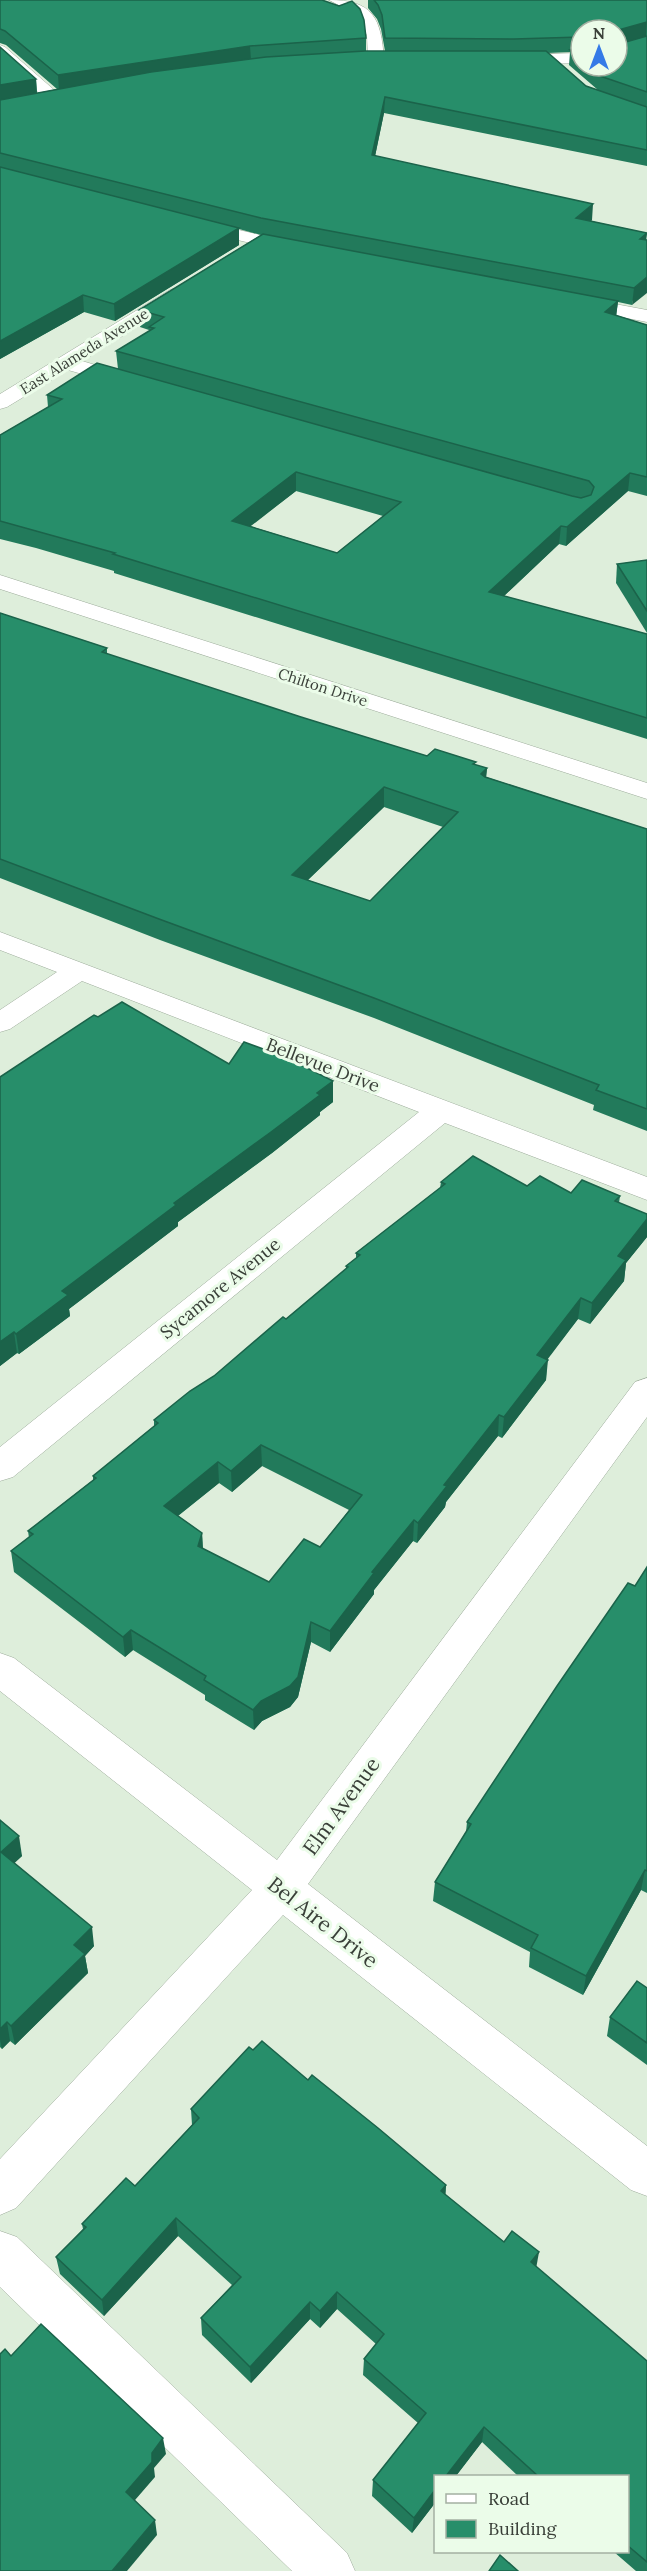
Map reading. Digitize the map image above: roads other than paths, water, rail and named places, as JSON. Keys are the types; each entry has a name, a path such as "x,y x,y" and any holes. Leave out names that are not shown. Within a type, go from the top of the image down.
{"street":[{"path":"336,0 359,7 369,21 373,28 376,59"},
{"path":"0,50 60,98 33,102"},
{"path":"492,60 569,59"},
{"path":"550,60 563,74"},
{"path":"181,221 260,242 319,253"},
{"path":"242,253 260,242"},
{"name":"East Alameda Avenue","path":"0,403 193,284"},
{"path":"553,298 647,316"},
{"path":"66,363 156,388"},
{"name":"Chilton Drive","path":"0,582 647,791"},
{"name":"Bellevue Drive","path":"0,940 647,1189"},
{"path":"0,1023 78,970"},
{"name":"Sycamore Avenue","path":"0,1467 441,1110"},
{"name":"Elm Avenue","path":"0,2192 280,1889 647,1391"},
{"name":"Bel Aire Drive","path":"0,1669 647,2174"},
{"path":"0,2254 329,2571"}]}
